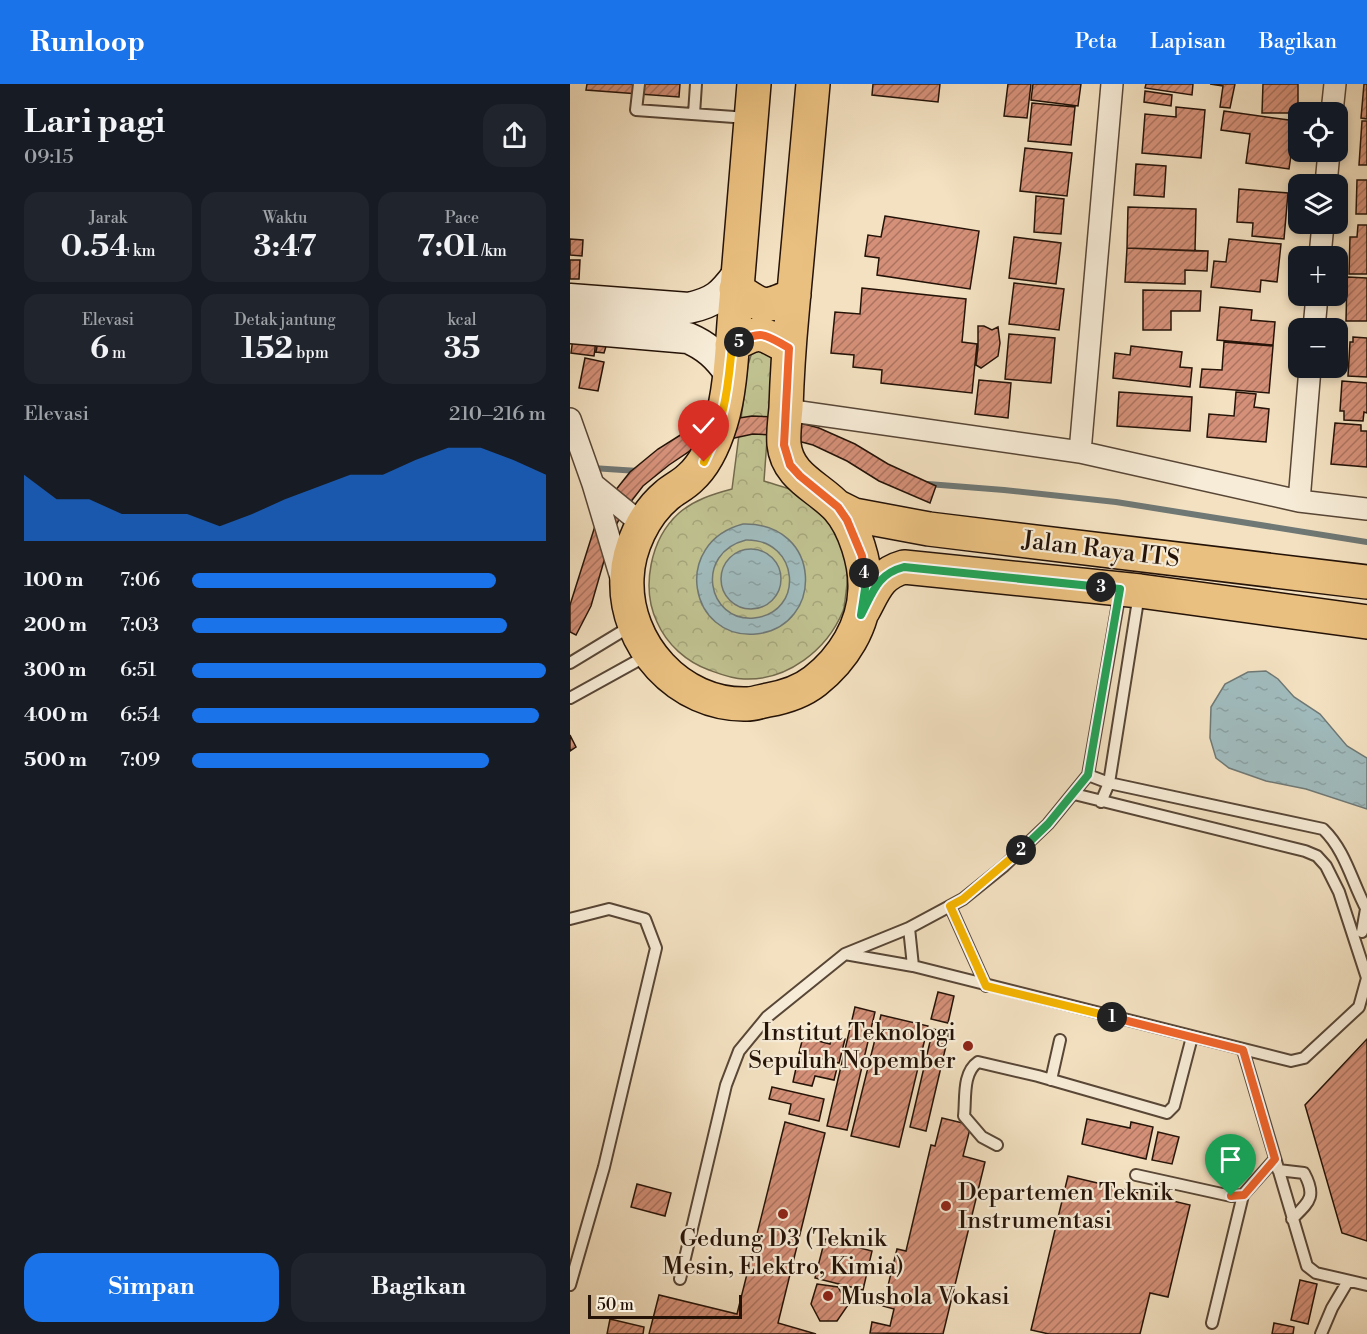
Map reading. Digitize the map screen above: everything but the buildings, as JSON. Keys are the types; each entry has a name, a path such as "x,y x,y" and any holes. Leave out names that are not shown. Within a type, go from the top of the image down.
{"main road":[{"path":"754,84 731,359 723,417 704,462 690,478 665,496 642,525 631,554 627,575 631,611 649,654 662,670 685,687 715,700 747,704 785,697 812,683 836,662 852,639 861,615 865,589 862,556 847,520 838,507 790,465 784,445 789,348 813,84"},
{"path":"737,282 758,304 765,306 794,295"},
{"path":"731,359 753,334 760,334 789,348"},
{"name":"Jalan Raya ITS","path":"838,507 854,515 930,528 1362,582"},
{"name":"Jalan Raya ITS","path":"861,615 881,579 891,571 904,567 1130,590 1359,621"},
{"path":"1307,614 1312,575"},
{"path":"1359,621 1362,582"}],"street":[{"path":"1080,452 1112,84"},
{"path":"1333,102 1335,84"},
{"path":"570,299 689,308 707,304 723,295 737,282"},
{"path":"570,328 688,338 731,359"},
{"path":"1299,501 1309,378"},
{"path":"786,410 1080,452 1299,501 1367,509"},
{"path":"570,419 592,482 631,611"},
{"path":"592,482 642,525"}],"lane":[{"path":"639,84 636,110 751,119"},
{"path":"694,114 696,84"},
{"path":"680,1279 726,1086 739,1051 766,1017 844,954 909,928 963,899 1004,866 1048,824 1074,794 1088,775 1130,590"},
{"path":"1101,802 1109,783 1130,590"},
{"path":"570,663 631,611"},
{"path":"570,698 649,654"},
{"path":"1088,775 1109,783 1323,829 1334,839 1340,849 1367,910 1365,932 1350,928"},
{"path":"844,954 913,966 1291,1061 1304,1058 1359,1007 1367,978 1339,892 1326,866 1317,856 1305,851 1074,794"},
{"path":"950,906 986,986"},
{"path":"570,920 609,909 645,919 656,948 604,1167 570,1285"},
{"path":"909,928 913,966"},
{"path":"997,1144 982,1137 964,1116 967,1076 973,1065 978,1062 1167,1113 1174,1106 1192,1037"},
{"path":"1051,1080 1060,1040"},
{"path":"1243,1050 1307,1266 1316,1273 1367,1285"},
{"path":"1212,1323 1244,1195 1275,1159"},
{"path":"1278,1170 1304,1173 1310,1184 1311,1197 1308,1203 1292,1219"},
{"path":"1136,1175 1231,1196 1244,1195"},
{"path":"1321,1334 1332,1308 1348,1281"}],"green space":[{"path":"759,347 773,357 764,481 798,493 822,512 831,523 843,549 847,578 843,611 827,638 816,650 790,669 775,675 740,679 701,667 672,645 661,630 652,609 649,579 655,550 661,536 679,513 697,501 732,489 748,365 752,352"}],"water":[{"path":"743,524 769,528 788,539 800,556 805,576 803,596 794,614 779,627 756,634 733,632 716,622 703,607 697,588 698,569 705,550 720,534","holes":["746,540 764,543 777,551 786,563 789,577 788,591 782,604 771,613 754,618 738,616 726,609 717,599 713,585 713,571 719,558 729,547"]},
{"path":"751,549 768,554 776,562 781,579 776,596 768,604 751,609 734,604 726,596 721,579 726,562 734,554"},
{"path":"1266,671 1278,679 1294,697 1320,714 1347,746 1367,758 1367,809 1306,789 1266,781 1229,768 1216,758 1210,738 1211,707 1225,684 1248,672"}],"waterway":[{"path":"592,468 638,471"},
{"path":"928,484 1116,502 1367,542"}],"place":[{"name":"Institut Teknologi Sepuluh Nopember","path":"968,1046"},
{"name":"Departemen Teknik Instrumentasi","path":"946,1206"},
{"name":"Gedung D3 (Teknik Mesin, Elektro, Kimia)","path":"783,1214"},
{"name":"Mushola Vokasi","path":"828,1296"}],"route":[{"path":"704,462 723,417 732,345 753,334 760,334 789,348 784,445 790,465 838,507 847,520 862,556 865,589 861,615 881,579 891,571 904,567 1120,589 1088,775 1048,824 1004,866 963,899 950,906 986,986 1243,1050 1275,1159 1244,1195 1231,1196"}]}
